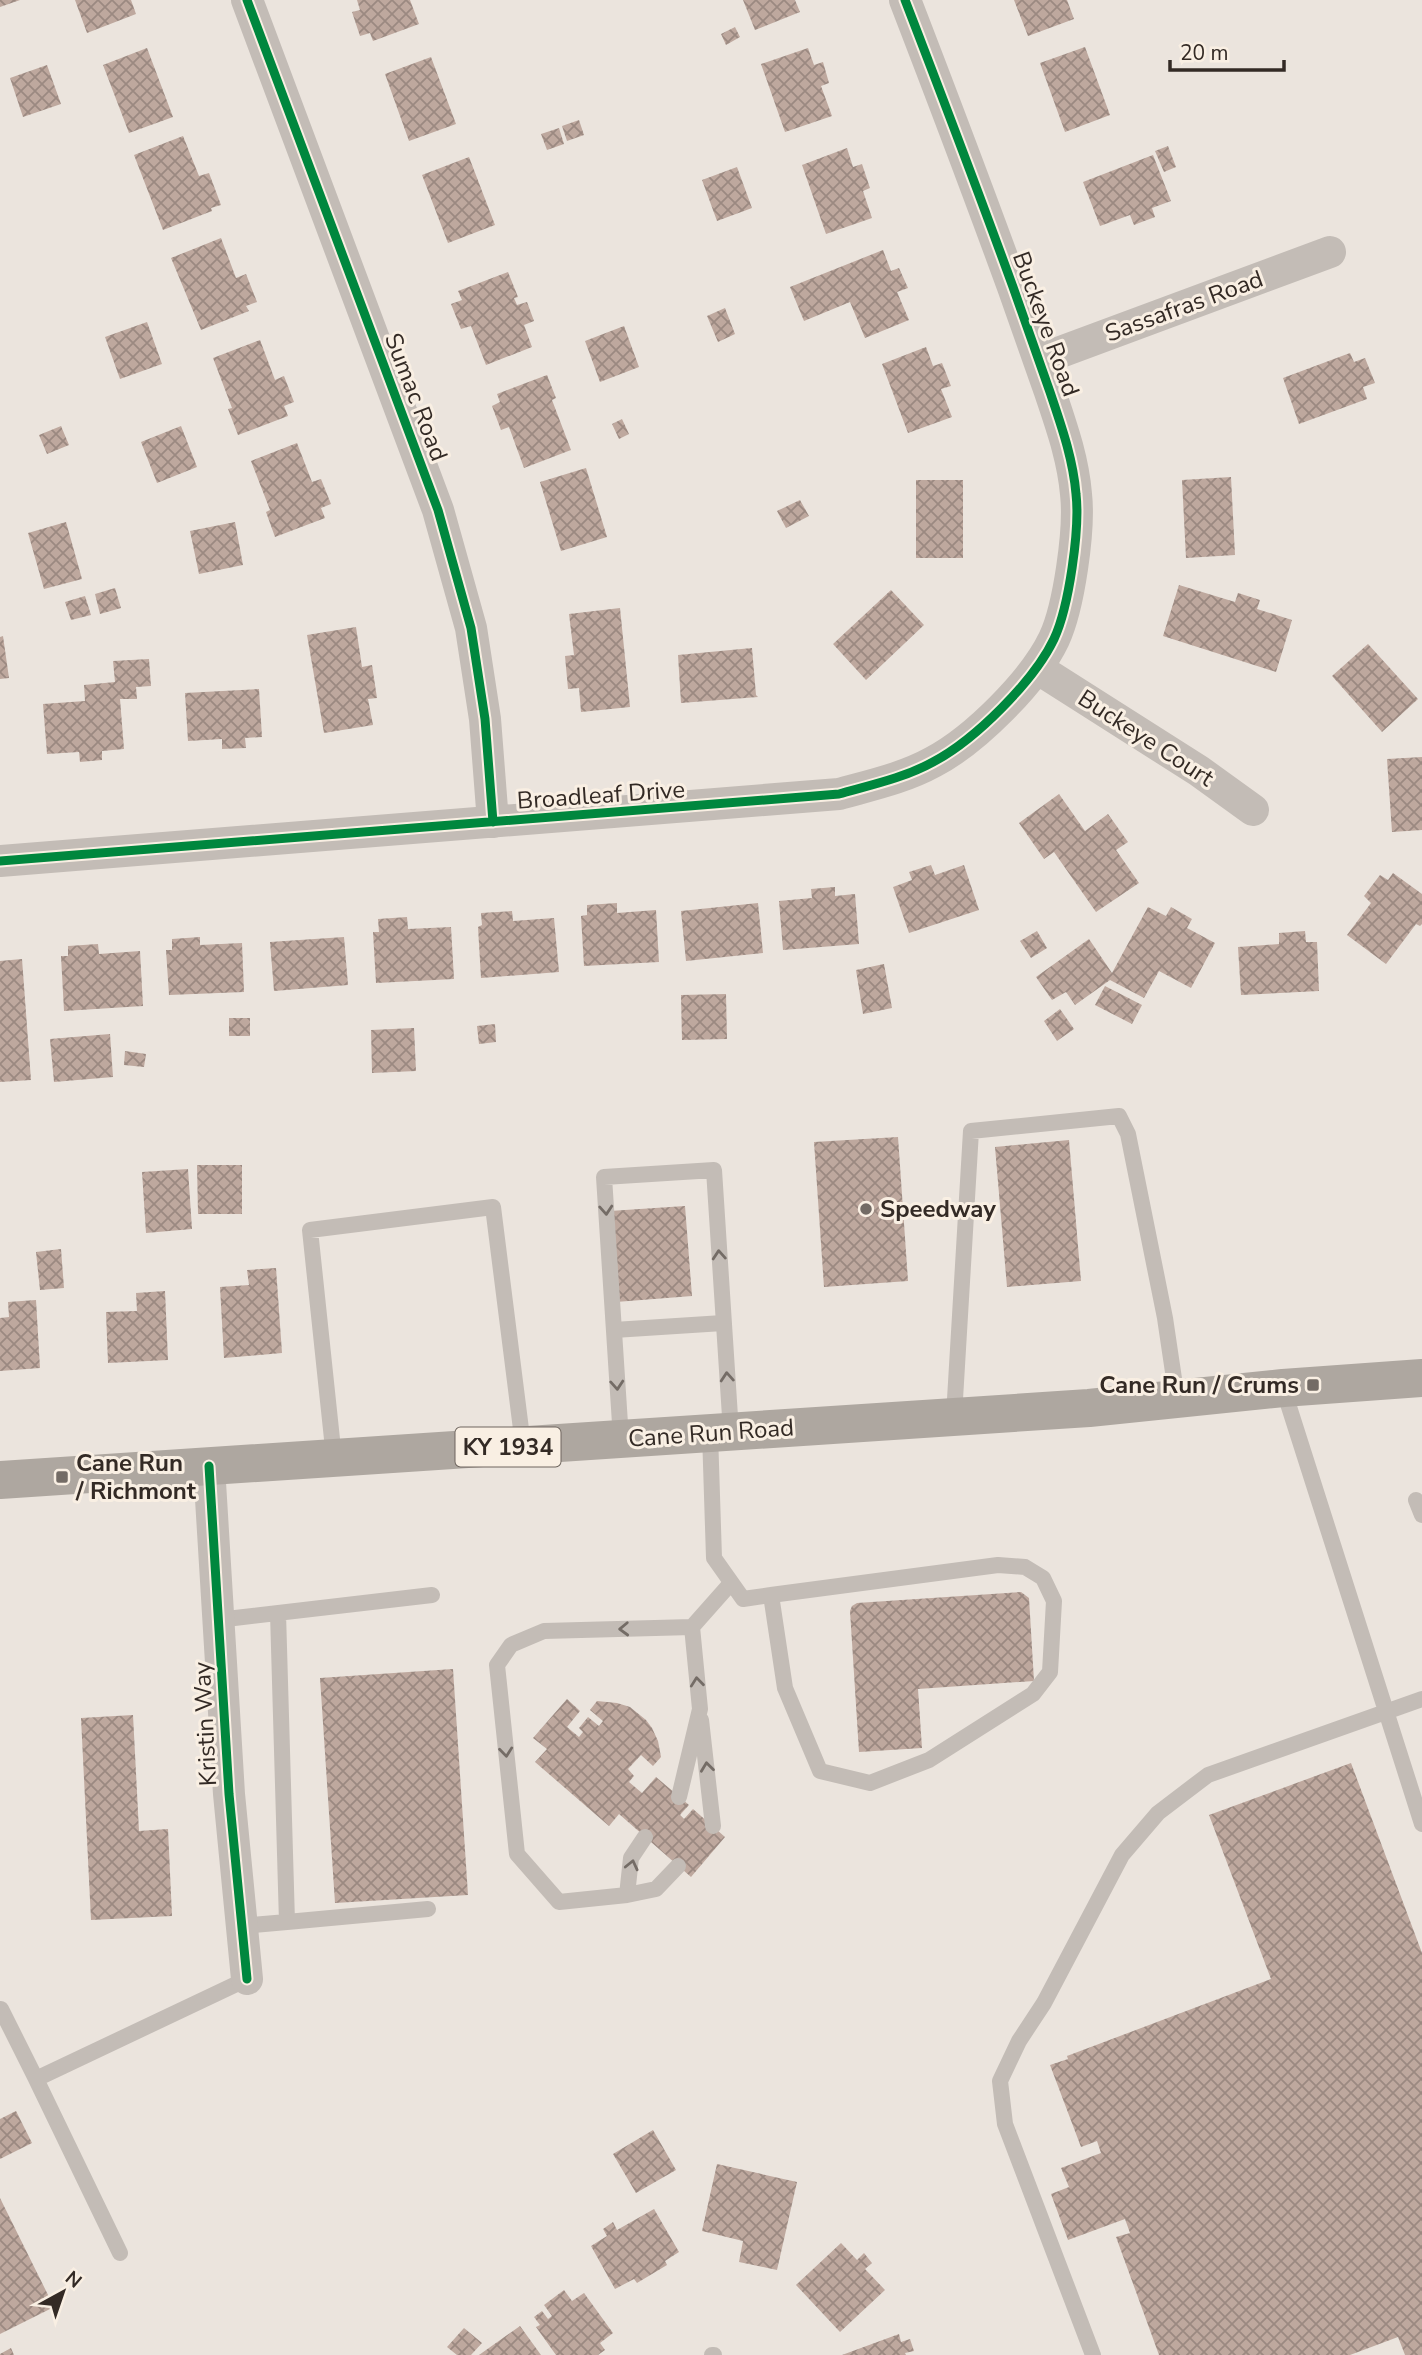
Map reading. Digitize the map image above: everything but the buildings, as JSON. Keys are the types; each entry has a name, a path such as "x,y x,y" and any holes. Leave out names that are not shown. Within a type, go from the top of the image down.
{"highway":[{"name":"Cane Run Road","path":"0,1480 1089,1408 1283,1388 1422,1378"}],"street":[{"name":"Sumac Road","path":"247,0 438,510 471,628 485,719 493,822"},
{"name":"Buckeye Road","path":"905,0 1068,443 1076,493 1078,529 1063,614 1055,638 1037,668"},
{"name":"Sassafras Road","path":"1038,360 1330,252"},
{"name":"Broadleaf Drive","path":"0,861 826,795 895,779 934,762 964,742 1037,668"},
{"name":"Buckeye Court","path":"1037,668 1199,771 1253,810"},
{"name":"Kristin Way","path":"209,1466 229,1794 247,1979"}],"lane":[{"path":"954,1416 971,1132 1119,1116 1128,1134 1165,1318 1177,1399"},
{"path":"621,1439 604,1177 714,1170 723,1323 713,1558 743,1599 771,1595 998,1564 1024,1567 1043,1578 1054,1601 1050,1672 1033,1694 929,1760 870,1783 820,1771 785,1688 771,1595"},
{"path":"334,1458 310,1230 493,1208 523,1446"},
{"path":"614,1331 723,1323"},
{"path":"1283,1388 1422,1824"},
{"path":"678,1866 656,1889 559,1902 517,1854 497,1665 511,1645 544,1631 692,1627 731,1583"},
{"path":"218,1620 432,1595"},
{"path":"278,1613 287,1922"},
{"path":"692,1627 713,1826"},
{"path":"1093,2355 1005,2124 1000,2081 1018,2040 1044,2003 1122,1855 1158,1813 1208,1775 1422,1699"},
{"path":"679,1797 700,1709"},
{"path":"627,1895 631,1858 645,1837"},
{"path":"242,1926 428,1909"},
{"path":"36,2080 247,1979"},
{"path":"1,2009 120,2253"}],"cycle path":[{"path":"247,0 438,510 471,628 485,719 493,822"},
{"path":"0,861 839,794 922,768 967,739 1002,708 1033,673 1054,639 1059,625 1072,568 1076,494 1066,442 1045,379 987,215 905,0"},
{"path":"209,1466 229,1794 247,1979"}],"place":[{"name":"Speedway","path":"866,1209"},
{"name":"Cane Run / Crums","path":"1313,1385"},
{"name":"Cane Run / Richmont","path":"62,1477"}]}
